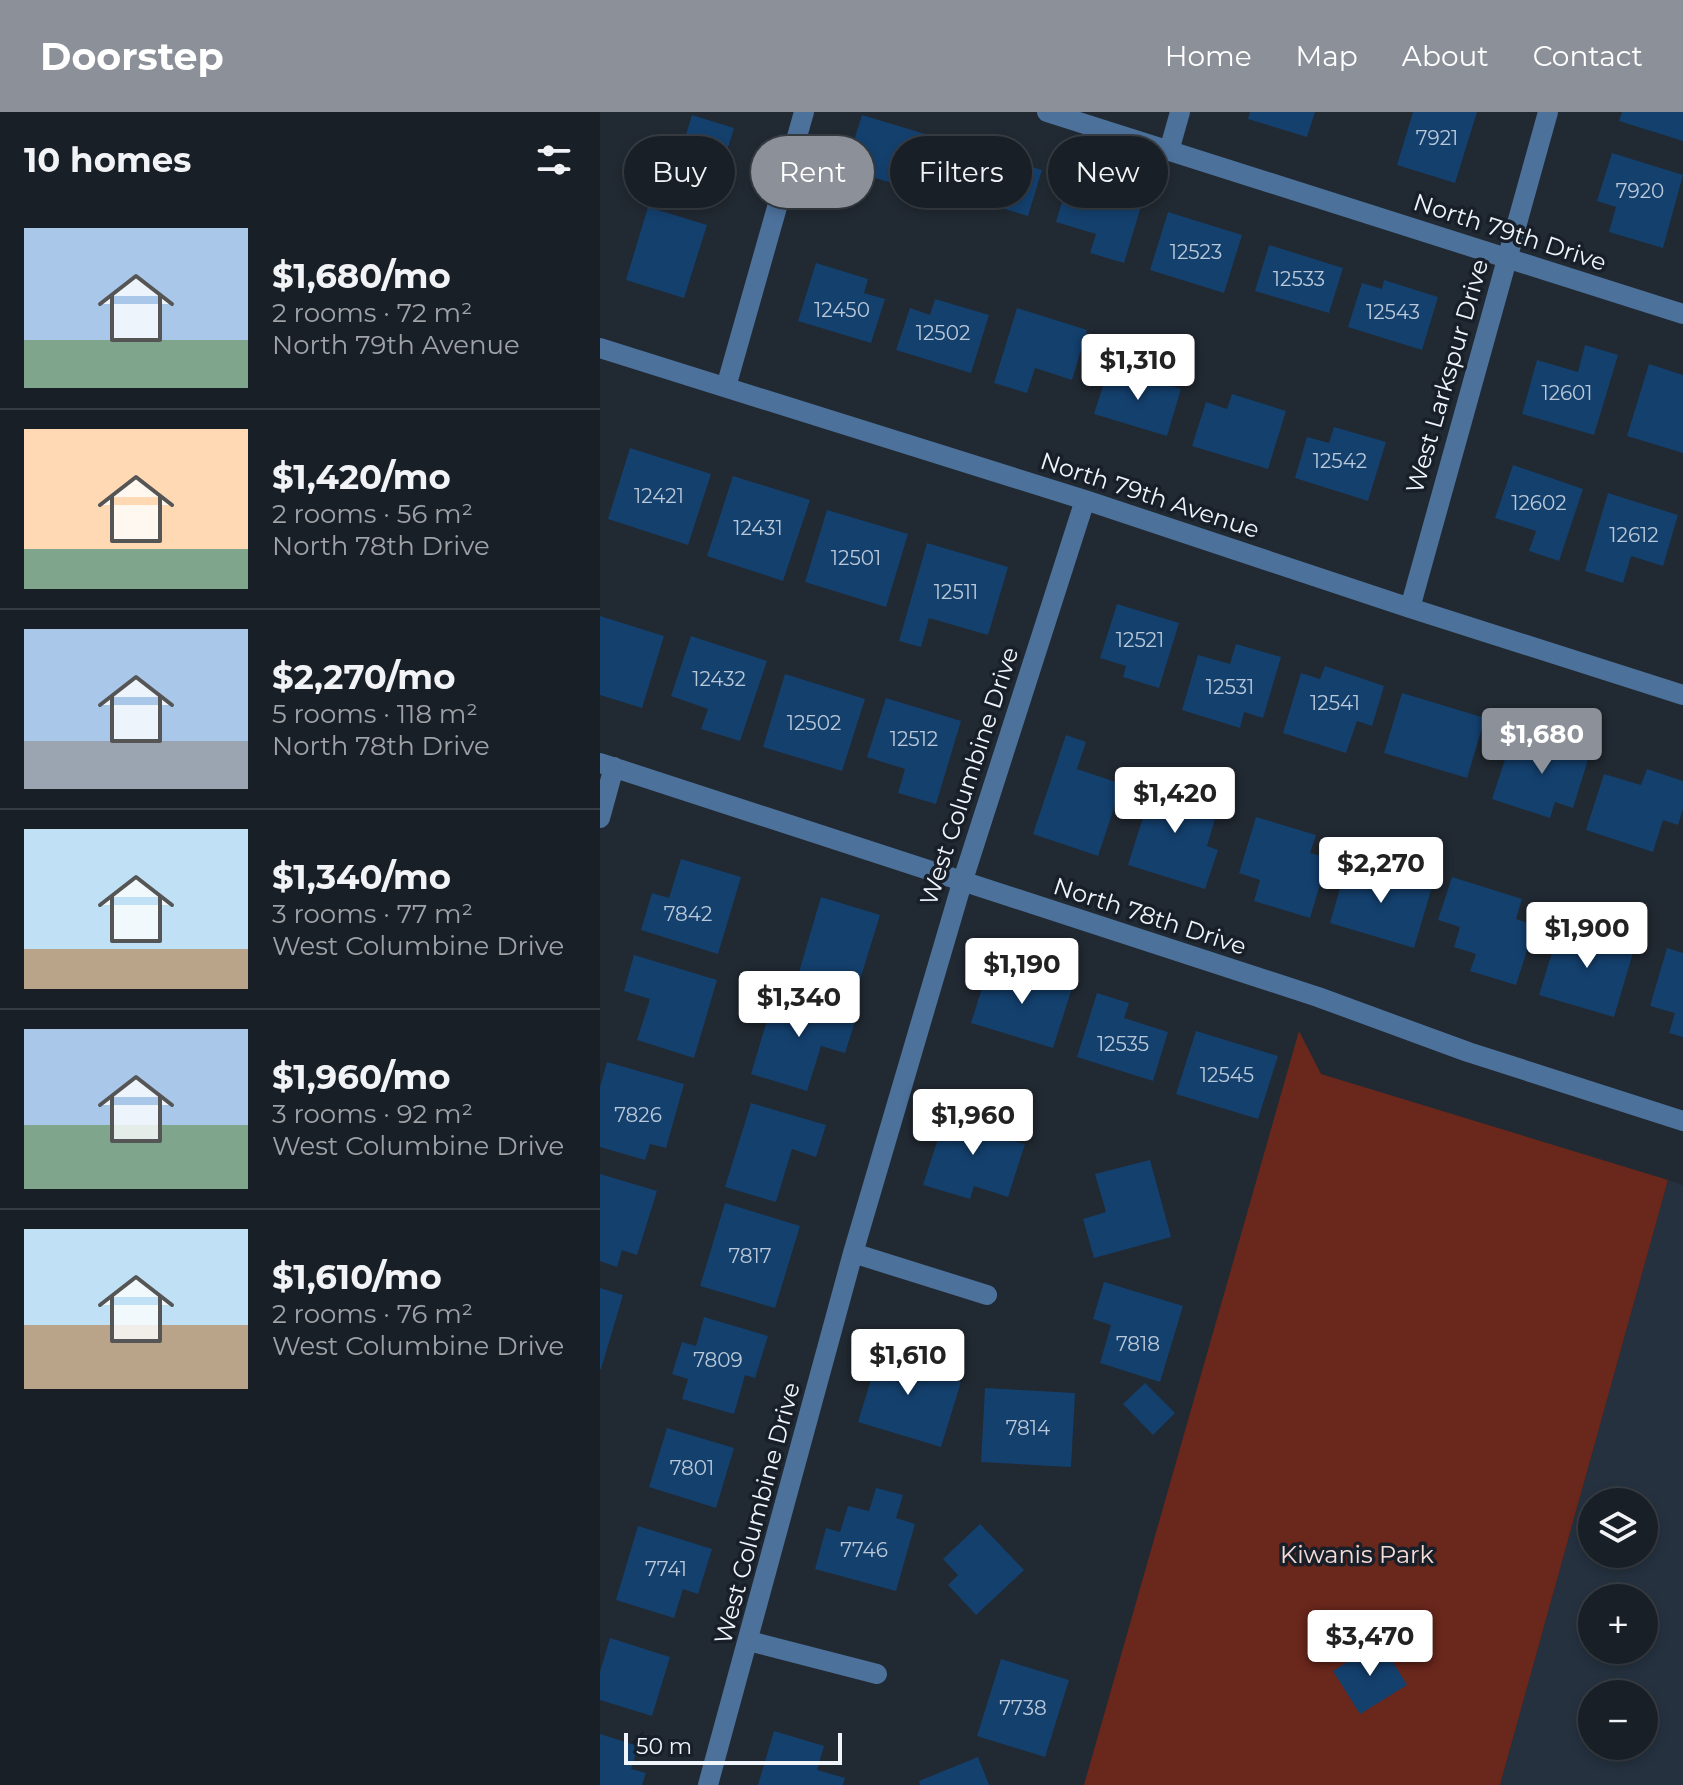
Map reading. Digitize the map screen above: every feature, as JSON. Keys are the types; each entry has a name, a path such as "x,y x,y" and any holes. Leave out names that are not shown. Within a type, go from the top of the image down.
{"street":[{"path":"726,387 804,112"},
{"name":"North 79th Drive","path":"1047,112 1683,314"},
{"path":"1169,151 1180,112"},
{"name":"West Larkspur Drive","path":"1410,608 1548,112"},
{"name":"North 79th Avenue","path":"600,348 1085,500 1683,695"},
{"name":"West Columbine Drive","path":"708,1785 853,1253 962,883 1085,500"},
{"path":"600,818 607,765"},
{"name":"North 78th Drive","path":"607,765 1318,997 1468,1052 1683,1121"},
{"path":"853,1253 987,1295"},
{"path":"749,1641 877,1674"}],"shaded area":[{"path":"1668,1180 1683,1185 1683,1785 1500,1785 1578,1504 1578,1568 1658,1568 1658,1488 1582,1488"}],"green space":[{"name":"Kiwanis Park","path":"1299,1031 1321,1074 1668,1180 1582,1488 1578,1488 1578,1504 1500,1785 1084,1785"}],"building":[{"path":"1250,112 1315,112 1307,137 1248,119"},
{"path":"1413,112 1477,112 1455,183 1397,165"},
{"path":"1622,112 1683,112 1683,141 1619,121"},
{"path":"692,115 734,128 732,136 686,136"},
{"path":"862,115 932,136 890,136 890,182 874,178 874,136 855,136"},
{"path":"1612,153 1683,175 1663,248 1609,232 1616,207 1597,201"},
{"path":"1032,167 1042,170 1032,203"},
{"path":"648,208 707,225 684,298 626,280"},
{"path":"1001,208 1030,208 1028,216"},
{"path":"1060,208 1140,208 1124,263 1090,253 1096,234 1056,222"},
{"path":"1168,212 1242,235 1224,293 1150,270"},
{"path":"1269,245 1343,268 1329,313 1255,291"},
{"path":"816,263 868,279 864,293 885,299 871,343 798,321"},
{"path":"1384,280 1438,297 1422,350 1348,327 1362,283 1382,289"},
{"path":"935,299 989,315 971,373 896,350 910,308 930,315"},
{"path":"1017,308 1087,330 1072,380 1035,368 1027,393 994,383"},
{"path":"1585,345 1618,355 1594,435 1522,414 1537,360 1578,372"},
{"path":"1649,364 1683,375 1683,453 1627,436"},
{"path":"1109,367 1181,389 1167,436 1094,414"},
{"path":"1232,394 1286,411 1268,469 1192,446 1206,402 1227,409"},
{"path":"1334,427 1386,442 1368,501 1295,478 1307,437 1329,443"},
{"path":"630,448 711,474 688,545 608,519"},
{"path":"1513,465 1583,489 1559,561 1529,551 1536,531 1495,518"},
{"path":"733,476 810,500 783,581 707,556"},
{"path":"1608,493 1678,515 1663,566 1631,556 1623,583 1585,571"},
{"path":"827,510 908,534 886,607 805,582"},
{"path":"927,543 1008,567 988,635 929,618 921,647 899,641"},
{"path":"1117,604 1179,623 1159,688 1123,677 1126,666 1100,658"},
{"path":"600,616 664,636 642,708 600,695"},
{"path":"691,636 767,661 740,741 701,729 708,709 671,696"},
{"path":"1236,644 1281,657 1263,718 1244,712 1240,728 1182,710 1198,655 1230,664"},
{"path":"1325,666 1384,686 1372,726 1357,721 1346,753 1283,733 1301,673 1320,679"},
{"path":"785,674 865,699 842,771 763,747"},
{"path":"1402,693 1485,718 1467,778 1384,753"},
{"path":"886,698 961,721 936,804 898,793 905,769 867,757"},
{"path":"1066,735 1086,742 1077,769 1122,784 1098,856 1033,834"},
{"path":"1545,735 1591,750 1573,808 1555,802 1550,818 1492,799 1510,744 1539,754"},
{"path":"1647,769 1683,781 1683,809 1678,825 1663,820 1653,852 1586,830 1604,774 1641,785"},
{"path":"1156,776 1206,791 1198,814 1215,819 1207,846 1218,850 1205,889 1128,865"},
{"path":"1256,817 1316,835 1310,853 1328,858 1310,918 1254,901 1260,880 1239,873"},
{"path":"681,859 741,877 718,954 641,930 652,893 669,898"},
{"path":"1348,861 1432,887 1414,948 1330,923"},
{"path":"1452,877 1522,899 1516,919 1535,925 1516,985 1470,971 1476,954 1454,947 1460,927 1438,920"},
{"path":"821,897 880,915 855,996 797,979"},
{"path":"1561,923 1635,946 1614,1017 1539,995"},
{"path":"1667,948 1683,953 1683,1037 1669,1033 1675,1013 1650,1006"},
{"path":"634,955 717,980 694,1058 637,1040 650,999 624,991"},
{"path":"990,963 1072,988 1053,1048 971,1023"},
{"path":"776,990 857,1015 845,1053 821,1046 807,1091 751,1074"},
{"path":"1097,993 1129,1003 1124,1018 1168,1032 1153,1081 1077,1057"},
{"path":"1196,1031 1278,1056 1258,1119 1176,1094"},
{"path":"607,1062 684,1084 666,1148 650,1144 645,1160 600,1147 600,1087"},
{"path":"751,1103 826,1125 816,1157 792,1149 776,1202 725,1187"},
{"path":"948,1108 1011,1128 1007,1139 1025,1144 1008,1197 974,1186 970,1199 923,1185"},
{"path":"1150,1160 1171,1237 1094,1258 1083,1219 1106,1212 1095,1174"},
{"path":"600,1174 657,1191 637,1255 622,1250 617,1267 600,1261"},
{"path":"725,1203 800,1226 775,1308 700,1286"},
{"path":"1104,1282 1183,1306 1160,1382 1100,1363 1111,1325 1093,1319"},
{"path":"600,1288 623,1295 601,1369 600,1369"},
{"path":"704,1317 768,1336 755,1378 745,1375 734,1414 682,1399 688,1379 672,1374 682,1342 696,1346"},
{"path":"883,1340 918,1351 913,1368 961,1382 941,1447 858,1422"},
{"path":"1145,1383 1175,1413 1153,1435 1123,1404"},
{"path":"985,1388 1075,1393 1071,1467 981,1462"},
{"path":"667,1428 734,1448 716,1508 649,1487"},
{"path":"876,1488 903,1495 896,1518 915,1524 896,1591 815,1569 826,1528 840,1532 848,1506 869,1511"},
{"path":"980,1524 1024,1570 976,1615 948,1585 958,1575 943,1559"},
{"path":"638,1526 712,1549 698,1594 683,1589 674,1618 616,1600"},
{"path":"610,1638 670,1657 652,1716 600,1700 600,1672"},
{"path":"1380,1641 1407,1685 1360,1714 1333,1671"},
{"path":"1001,1659 1069,1680 1045,1757 977,1736"},
{"path":"774,1731 824,1746 817,1770 845,1778 843,1785 758,1785"},
{"path":"600,1734 638,1746 631,1769 646,1773 642,1785 600,1785"},
{"path":"978,1757 989,1785 920,1785 919,1781"}]}
